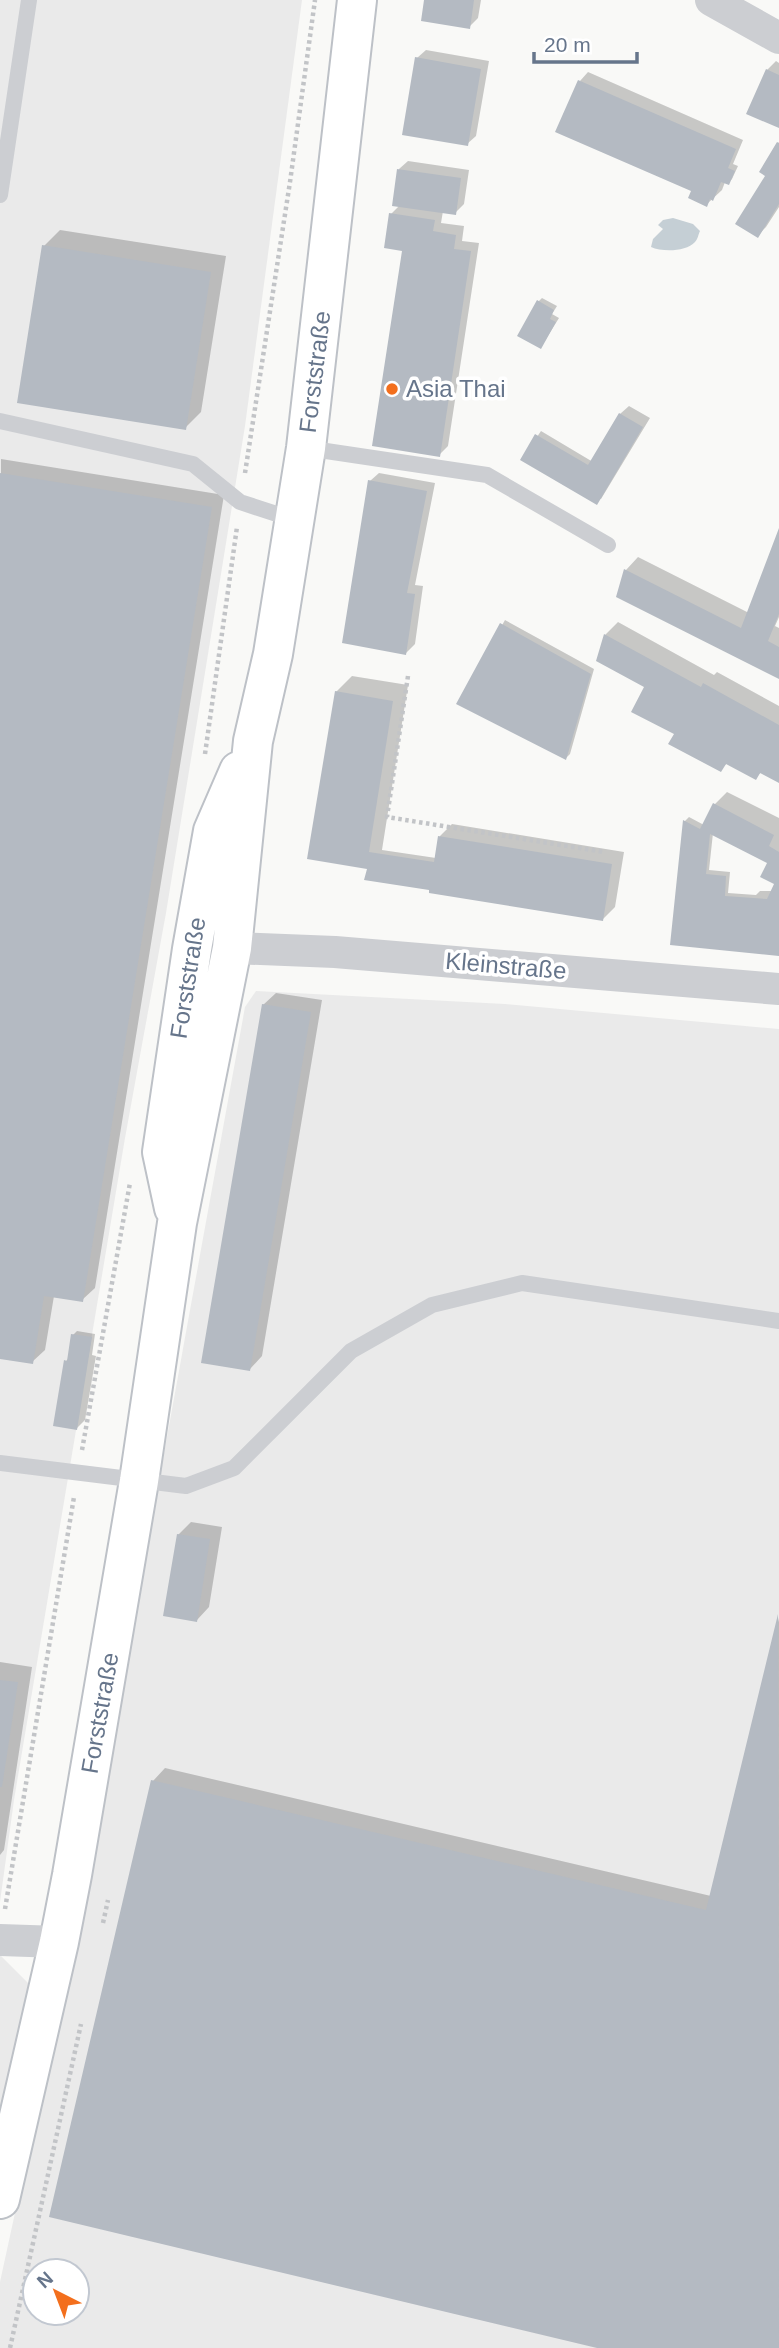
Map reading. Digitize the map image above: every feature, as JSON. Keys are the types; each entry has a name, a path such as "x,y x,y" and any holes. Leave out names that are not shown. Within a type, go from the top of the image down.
{"main road":[{"name":"Forststraße","path":"0,2199 59,1942 139,1480 177,1223 232,948 253,741 273,654 306,448 357,0"},
{"name":"Forststraße","path":"177,1223 162,1152 192,949 213,831 253,741"}],"street":[{"path":"711,0 779,38"},
{"name":"Kleinstraße","path":"232,948 347,953 779,989"},
{"path":"0,1940 59,1942"}],"lane":[{"path":"0,195 29,0"},
{"path":"0,421 193,464 240,502 295,520"},
{"path":"306,448 487,475 608,545"},
{"path":"0,1463 186,1486 234,1468 351,1351 432,1305 522,1283 779,1321"}],"path":[{"path":"408,676 387,817 604,852"},
{"path":"102,1927 108,1900"},
{"path":"9,2348 82,2022"}],"shaded area":[{"path":"0,0 302,0 245,426 166,913 125,1138 14,1800 0,1902"},
{"path":"673,218 693,224 700,231 696,241 680,249 651,247 653,239 663,229 658,225 663,220"},
{"path":"256,991 505,1004 779,1029 779,2348 0,2348 0,2282 83,1900 245,1007"},
{"path":"0,1955 35,1990 0,2133"}],"building":[{"path":"424,0 474,0 470,29 421,21"},
{"path":"415,57 481,69 468,146 402,135"},
{"path":"766,69 779,75 779,128 746,114"},
{"path":"578,80 736,149 728,168 735,171 729,185 721,182 713,201 710,199 707,207 688,198 691,191 555,132"},
{"path":"777,142 779,204 758,238 735,224 765,176 759,172"},
{"path":"397,169 461,178 456,215 392,206"},
{"path":"389,213 435,220 433,231 456,235 454,249 471,251 440,457 372,446 402,251 384,248"},
{"path":"42,245 211,272 186,430 17,403"},
{"path":"537,300 554,310 550,319 556,322 541,349 517,336"},
{"path":"619,413 643,427 597,505 520,460 535,434 588,465"},
{"path":"0,473 212,507 83,1302 44,1296 33,1364 0,1359"},
{"path":"368,480 427,491 407,593 415,594 406,655 342,643"},
{"path":"779,528 779,614 768,641 779,647 779,679 616,597 624,569 741,628"},
{"path":"500,623 591,674 566,760 456,704"},
{"path":"604,634 701,687 703,683 779,725 779,783 760,773 756,780 726,764 721,772 668,744 674,734 631,712 644,687 596,661"},
{"path":"335,691 393,701 369,852 434,862 438,836 612,864 603,921 364,880 367,869 307,859"},
{"path":"713,803 774,835 769,846 779,852 779,956 670,945 683,820 700,829","holes":["710,834 767,863 760,877 774,884 767,899 725,896 726,876 706,874"]},
{"path":"262,1004 311,1012 250,1371 201,1363"},
{"path":"71,1334 92,1337 77,1430 53,1426"},
{"path":"177,1534 210,1539 197,1622 163,1616"},
{"path":"778,1614 779,2348 597,2348 49,2217 151,1780 706,1910"},
{"path":"0,1680 18,1682 2,1787 0,1787"}],"place":[{"name":"Asia Thai","path":"392,389"}]}
